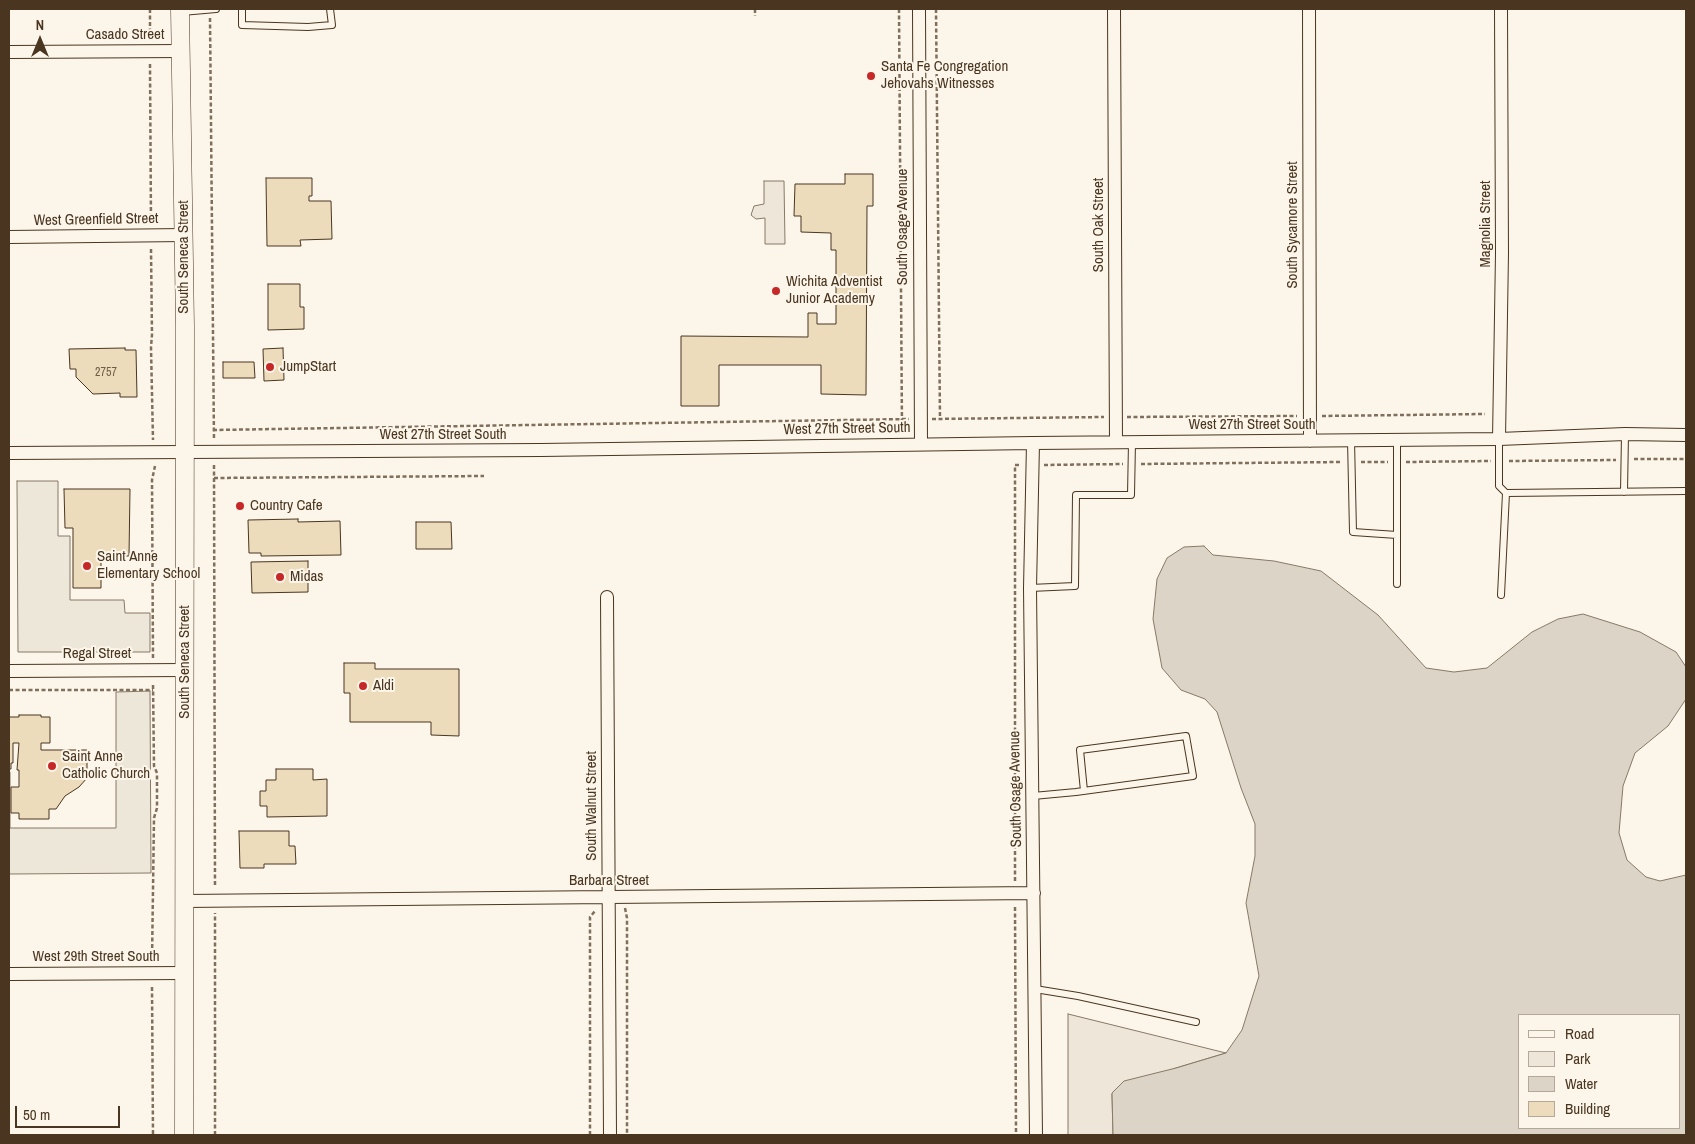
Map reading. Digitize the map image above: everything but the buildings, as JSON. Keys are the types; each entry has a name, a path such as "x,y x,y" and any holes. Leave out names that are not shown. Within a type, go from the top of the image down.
{"street":[{"name":"South Osage Avenue","path":"919,9 921,444"},
{"name":"South Oak Street","path":"1114,9 1116,442"},
{"name":"South Sycamore Street","path":"1309,9 1310,441"},
{"name":"Magnolia Street","path":"1499,439 1502,253 1501,9"},
{"name":"South Seneca Street","path":"180,10 185,452 184,1135"},
{"name":"Casado Street","path":"9,52 181,51"},
{"name":"West Greenfield Street","path":"9,237 184,236"},
{"name":"West 27th Street South","path":"9,453 531,450 921,444 1499,439 1625,434 1686,435"},
{"name":"South Osage Avenue","path":"1033,443 1030,588 1036,1135"},
{"name":"South Walnut Street","path":"607,597 610,1135"},
{"name":"Regal Street","path":"9,671 184,670"},
{"name":"Barbara Street","path":"184,901 1034,894"},
{"name":"West 29th Street South","path":"9,974 184,973"}],"lane":[{"path":"180,10 216,9"},
{"path":"242,9 242,25 308,27 332,25 330,9"},
{"path":"1624,492 1625,434"},
{"path":"1499,439 1499,486 1506,493 1686,491"},
{"path":"1351,440 1353,532 1396,535"},
{"path":"1398,440 1396,535 1398,584"},
{"path":"1030,588 1075,586 1076,496 1131,494 1132,442"},
{"path":"1501,595 1506,493"},
{"path":"1032,796 1084,791 1193,776 1186,736 1080,750 1084,791"},
{"path":"1034,989 1078,996 1196,1022"}],"path":[{"path":"150,9 151,347 155,468 152,480 153,690 154,766 157,772 157,808 154,818 152,973 153,1135"},
{"path":"210,9 214,430 215,1135"},
{"path":"755,9 755,16"},
{"path":"899,9 902,429"},
{"path":"936,9 940,419"},
{"path":"214,430 921,419 1485,414"},
{"path":"1016,1135 1015,465 1686,459"},
{"path":"214,478 484,476"},
{"path":"9,690 153,690"}],"green space":[{"path":"764,181 784,181 785,244 765,244 765,218 756,219 751,215 754,206 764,204"},
{"path":"1068,1014 1226,1053 1176,1068 1112,1094 1113,1135 1068,1135"}],"shaded area":[{"path":"17,481 58,481 58,536 70,536 70,600 124,600 125,613 150,613 150,652 18,652"},
{"path":"150,691 151,873 9,874 9,772 10,828 116,828 116,692"}],"water":[{"path":"1204,546 1213,555 1274,561 1321,571 1378,615 1426,668 1454,672 1487,668 1532,632 1558,619 1583,614 1640,632 1676,652 1686,667 1686,699 1668,726 1635,753 1623,786 1619,833 1627,860 1646,877 1660,881 1686,875 1686,1135 1113,1135 1112,1093 1124,1081 1226,1053 1242,1030 1259,976 1246,903 1255,856 1255,824 1241,788 1217,712 1205,699 1181,690 1162,668 1153,619 1157,579 1167,558 1184,547"}],"place":[{"name":"Santa Fe Congregation Jehovahs Witnesses","path":"871,76"},
{"name":"Wichita Adventist Junior Academy","path":"776,291"},
{"name":"JumpStart","path":"270,367"},
{"name":"Country Cafe","path":"240,506"},
{"name":"Saint Anne Elementary School","path":"87,566"},
{"name":"Midas","path":"280,577"},
{"name":"Aldi","path":"363,686"},
{"name":"Saint Anne Catholic Church","path":"52,766"}]}
